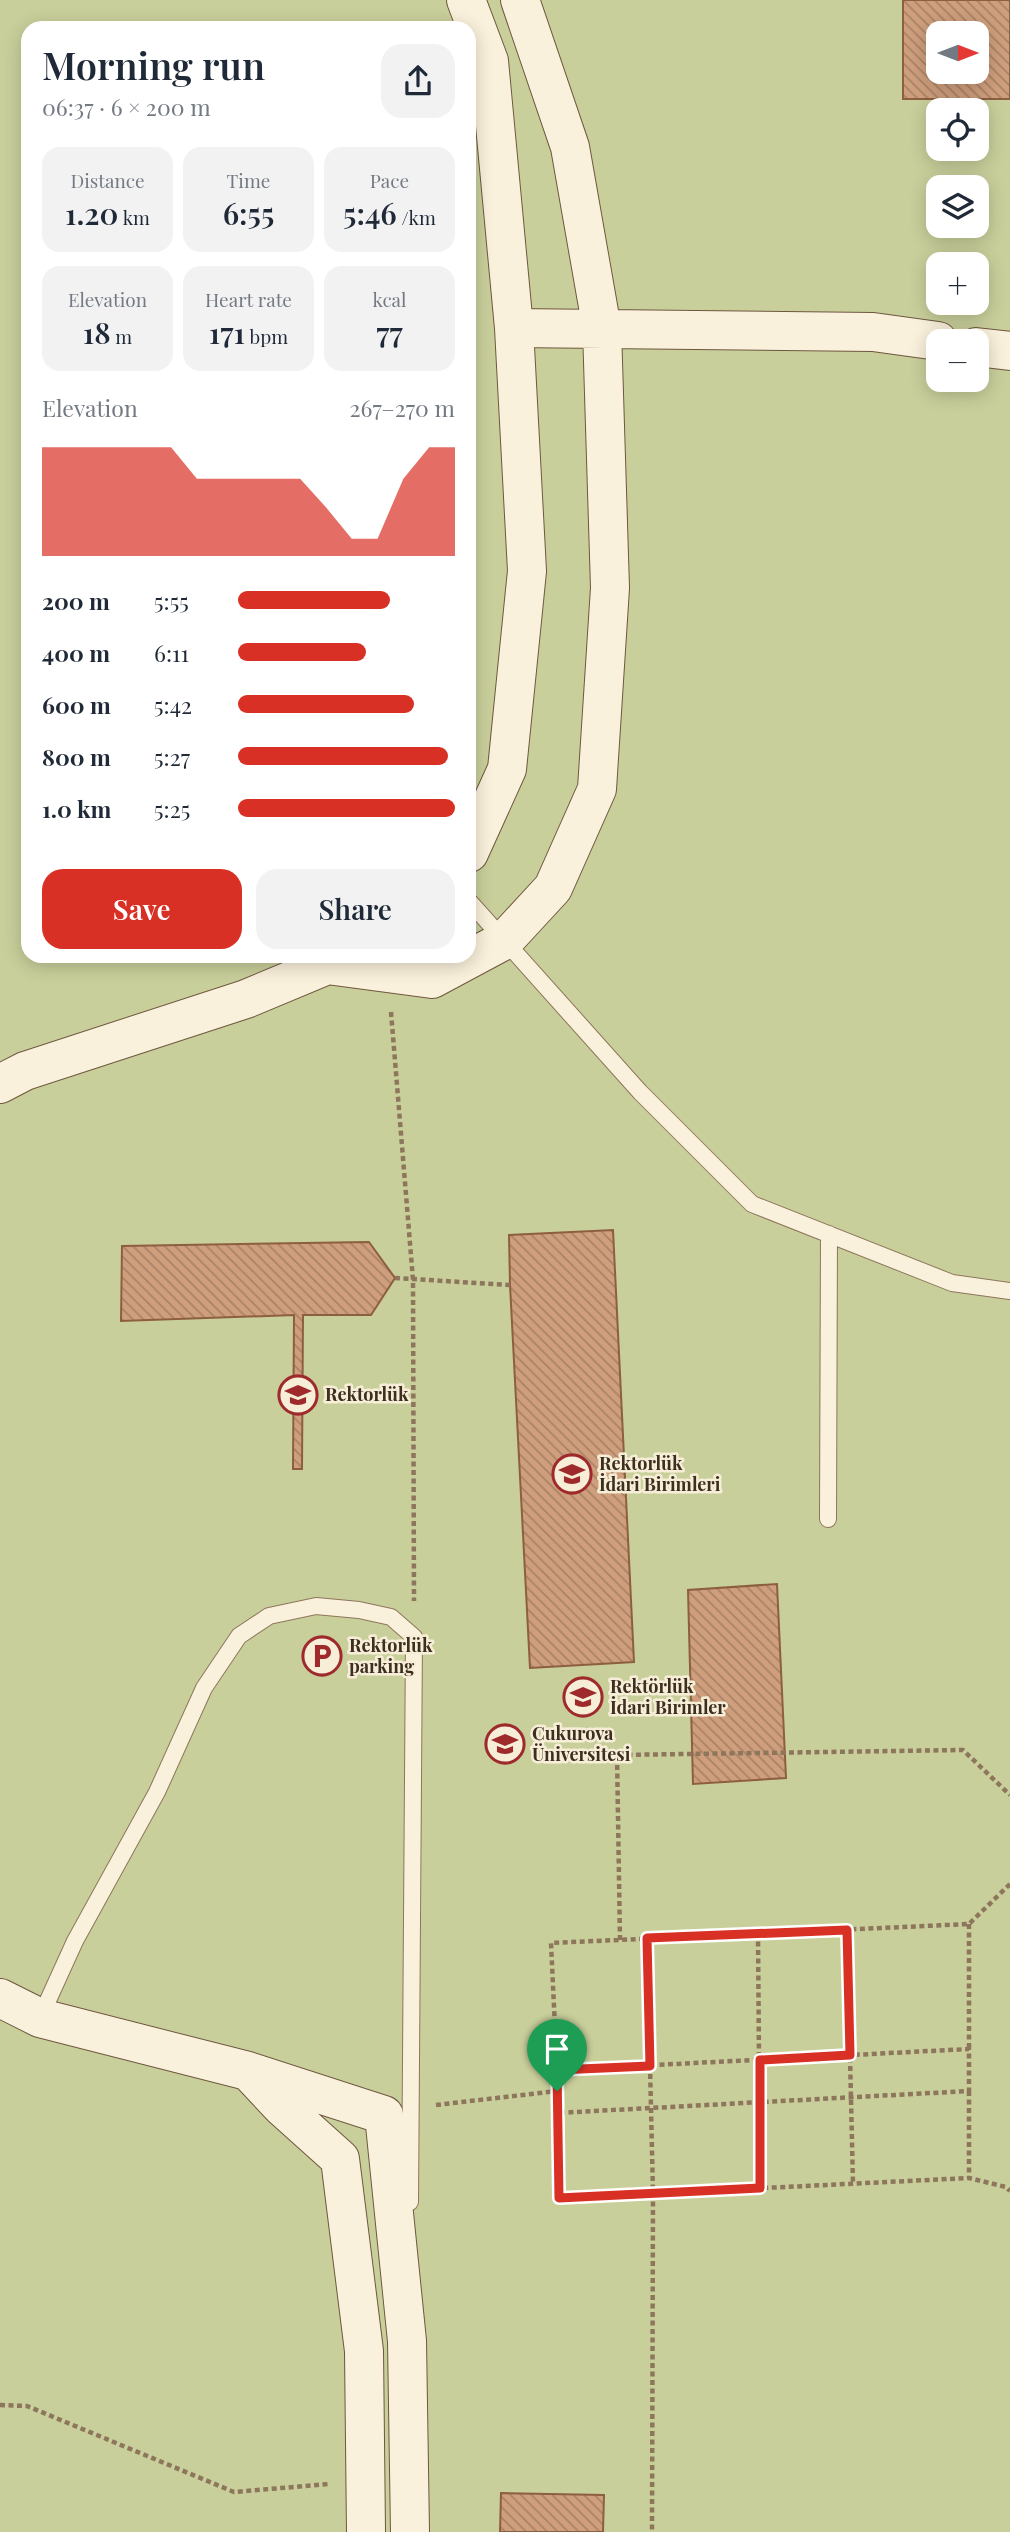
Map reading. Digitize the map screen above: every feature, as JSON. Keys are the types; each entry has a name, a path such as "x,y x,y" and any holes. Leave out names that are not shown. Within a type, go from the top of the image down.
{"street":[{"path":"466,0 474,21"},
{"path":"476,955 505,940 553,888 597,789 610,588 602,329 570,147 520,0"},
{"path":"476,27 489,61 514,328 527,571 507,769 476,838"},
{"path":"514,328 873,332 926,339"},
{"path":"989,348 1010,351"},
{"path":"0,1084 25,1071 246,999 331,963"},
{"path":"350,963 388,973 432,979 462,963"},
{"path":"0,1998 40,2018 248,2071 384,2115 407,2341 410,2532"},
{"path":"248,2071 281,2106 340,2159 364,2351 366,2532"}],"lane":[{"path":"476,909 640,1092 751,1204 952,1283 1010,1291"},
{"path":"828,1519 829,1234"},
{"path":"40,2018 75,1941 157,1792 204,1688 239,1636 269,1616 316,1606 359,1610 391,1617 414,1637 412,2107 407,2341"}],"path":[{"path":"388,973 409,1213 412,1280 414,1637"},
{"path":"395,1278 510,1285"},
{"path":"620,1940 617,1755 963,1750 1010,1795"},
{"path":"1010,1884 969,1924 551,1943 559,2198 970,2178 1006,2187 1010,2191"},
{"path":"969,1924 970,2178"},
{"path":"847,1930 853,2184"},
{"path":"758,1933 760,2188"},
{"path":"647,1938 653,2193 652,2532"},
{"path":"557,2070 970,2049"},
{"path":"412,2107 557,2091"},
{"path":"557,2113 970,2091"},
{"path":"0,2405 27,2406 234,2492 365,2481"}],"green space":[{"name":"Çukurova Üniversitesi","path":"0,0 1010,0 1010,2532 0,2532"}],"building":[{"path":"903,0 1010,0 1010,99 903,99"},
{"name":"Rektorlük İdari Birimleri","path":"613,1230 634,1662 530,1668 509,1235"},
{"name":"Rektorlük","path":"369,1242 395,1278 371,1315 303,1315 302,1469 293,1469 294,1315 121,1321 122,1246"},
{"path":"777,1584 786,1778 693,1784 688,1590"},
{"path":"501,2493 604,2495 603,2532 500,2532"}],"place":[{"name":"Rektorlük","path":"298,1395"},
{"name":"Rektorlük İdari Birimleri","path":"572,1474"},
{"name":"Rektorlük parking","path":"322,1656"},
{"name":"Rektörlük İdari Birimler","path":"583,1697"},
{"name":"Çukurova Üniversitesi","path":"505,1744"}],"route":[{"path":"847,1930 850,2055 760,2060 760,2188 559,2198 557,2091 557,2070 650,2066 647,1938 847,1930"}]}
